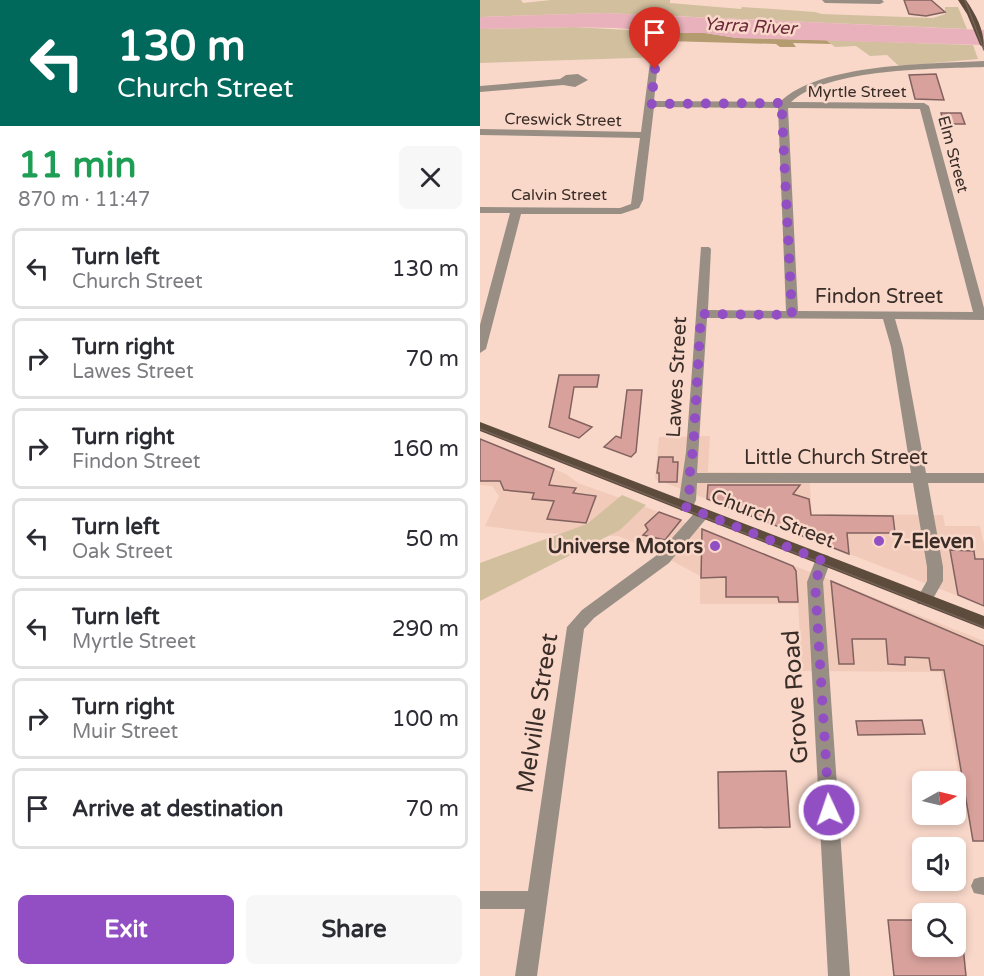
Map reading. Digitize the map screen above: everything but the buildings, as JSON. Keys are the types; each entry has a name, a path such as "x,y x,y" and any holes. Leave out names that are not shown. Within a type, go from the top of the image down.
{"main road":[{"path":"962,0 971,14 984,45"},
{"path":"970,0 971,14"},
{"name":"Church Street","path":"480,426 984,623"}],"street":[{"path":"822,1 881,4"},
{"path":"646,135 654,62"},
{"path":"792,315 784,104 788,97 801,89 838,79 902,69 984,64"},
{"path":"480,89 563,82"},
{"name":"Myrtle Street","path":"651,104 924,106"},
{"name":"Elm Street","path":"924,106 982,315"},
{"name":"Creswick Street","path":"480,132 646,135"},
{"name":"Calvin Street","path":"480,210 621,211 637,205 646,135"},
{"path":"480,349 516,210"},
{"name":"Lawes Street","path":"694,510 689,495 688,478 693,452 705,249"},
{"name":"Findon Street","path":"701,314 982,315"},
{"path":"892,315 936,576 934,586 924,600"},
{"name":"Little Church Street","path":"688,478 984,478"},
{"name":"Melville Street","path":"526,976 576,627 588,614 663,559 694,510"},
{"name":"Grove Road","path":"823,561 815,582 839,976"},
{"path":"480,900 536,900"}],"shaded area":[{"path":"480,0 521,0 523,3 551,0 670,0 670,3 741,9 742,7 822,14 933,18 945,14 945,7 958,7 967,29 603,13 480,17"},
{"path":"573,27 667,32 664,57 480,63 480,29"},
{"path":"667,32 705,33 737,38 826,40 831,44 793,43 796,47 780,47 776,44 667,41"},
{"path":"826,40 973,45 978,59 899,66 887,55 870,56 856,46 835,47"},
{"path":"710,436 708,472 809,473 812,514 943,515 945,526 980,526 984,544 984,606 655,479 659,437"},
{"path":"480,439 566,474 578,483 651,509 984,641 984,779 966,779 966,771 958,771 941,672 802,671 798,604 700,604 700,576 650,549 618,536 540,533 485,526 499,496 492,486 480,485"},
{"path":"622,495 646,505 620,530 480,601 480,563 587,524"}],"water":[{"name":"Yarra River","path":"603,13 984,30 984,45 737,38 705,33 616,28 480,29 480,17"}],"tram line":[{"path":"965,0 984,50"},
{"path":"480,429 984,627"}],"place":[{"name":"7-Eleven","path":"879,541"},
{"name":"Universe Motors","path":"715,546"}],"route":[{"path":"655,69 651,104 784,103 782,114 792,315 701,314 693,452 686,507 823,561 815,582 829,810"}]}
